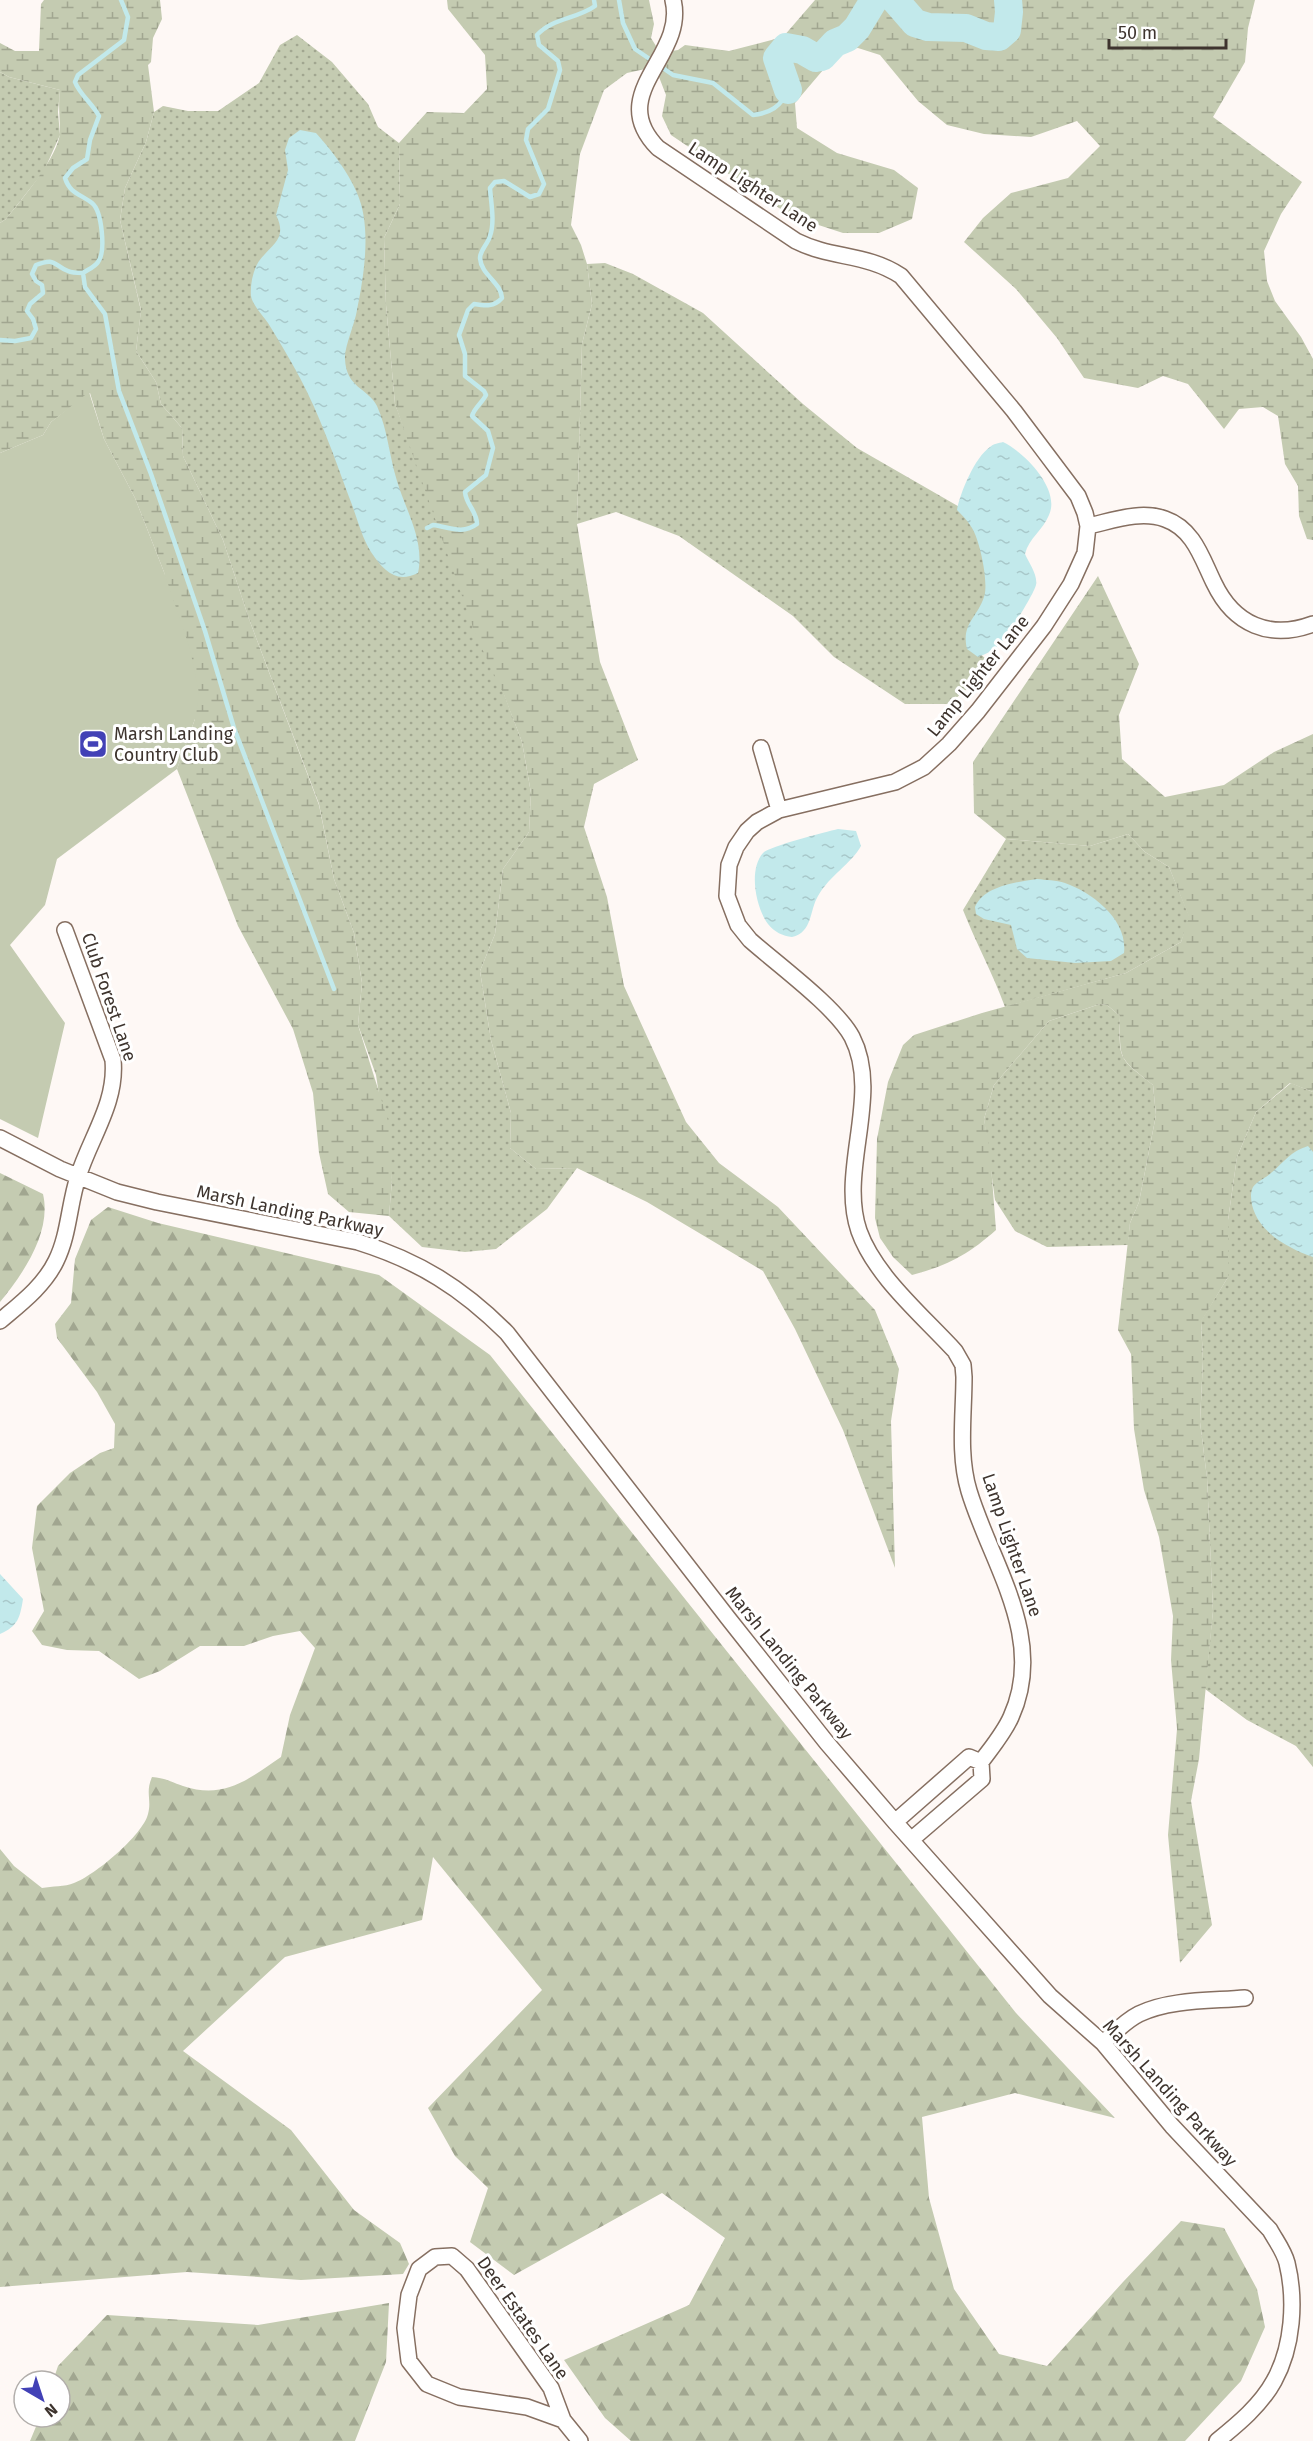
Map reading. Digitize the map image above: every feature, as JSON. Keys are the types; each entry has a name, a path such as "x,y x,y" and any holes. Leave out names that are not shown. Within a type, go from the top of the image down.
{"street":[{"name":"Lamp Lighter Lane","path":"673,0 675,20 640,97 639,111 645,132 658,148 796,241 833,255 873,261 901,276 1043,449 1078,496 1088,526 1085,553 1080,568 1066,593 1044,626 978,711 949,744 924,767 895,782 779,810 757,822 747,831 736,847 729,865 727,896 738,925 750,940 830,1010 852,1036 858,1052 863,1085 854,1178 854,1208 858,1228 879,1270 955,1351 963,1365 963,1463 969,1490 1014,1605 1024,1649 1019,1694 1012,1716 981,1762 982,1779 911,1839"},
{"path":"1088,526 1138,515 1164,518 1186,532 1198,547 1222,598 1243,620 1266,630 1283,632 1298,630 1313,624"},
{"path":"761,748 779,810"},
{"name":"Club Forest Lane","path":"0,1321 31,1294 56,1262 78,1177 112,1092 115,1076 113,1060 65,930"},
{"name":"Marsh Landing Parkway","path":"0,1138 78,1177 117,1192 358,1242 376,1248 422,1267 453,1285 507,1333 827,1743 1050,1996 1103,2043 1172,2126 1270,2230 1287,2263 1291,2310 1289,2338 1284,2359 1275,2380 1262,2399 1217,2441"},
{"path":"895,1822 969,1758 981,1762"},
{"path":"939,1784 955,1803"},
{"path":"1103,2043 1126,2022 1151,2010 1174,2004 1245,1998"},
{"name":"Deer Estates Lane","path":"563,2420 527,2407 459,2397 428,2384 410,2361 405,2328 409,2295 418,2269 435,2257 452,2256 467,2269 551,2388 563,2420 580,2441"}],"green space":[{"path":"44,0 160,0 162,19 153,38 151,62 148,65 154,112 146,142 125,188 120,220 141,311 136,351 156,382 161,404 182,428 183,456 223,540 249,619 319,805 334,879 354,933 362,983 358,1025 389,1124 392,1180 389,1216 349,1212 328,1194 319,1153 313,1093 293,1029 238,926 177,769 195,719 164,572 135,498 104,439 90,393 51,422 43,435 0,453 0,223 6,219 29,189 46,165 58,142 60,90 9,77 0,72 0,43 15,51 39,51 41,4"},
{"path":"447,0 649,0 654,24 651,38 656,46 645,69 627,73 604,90 580,154 571,225 587,264 592,304 582,344 577,524 600,662 638,760 594,784 584,827 607,897 624,986 686,1122 719,1163 778,1207 875,1310 899,1369 891,1421 895,1568 843,1430 795,1329 763,1271 647,1202 577,1168 536,1169 510,1148 511,1113 491,1040 480,971 495,934 503,869 529,832 531,793 522,742 504,695 476,636 395,404 386,305 384,238 400,204 399,143 427,112 464,113 487,89 485,55 448,9"},
{"path":"815,0 1255,0 1248,28 1245,62 1213,117 1302,182 1281,214 1264,251 1267,281 1275,301 1301,337 1313,359 1313,540 1307,539 1299,516 1298,486 1285,464 1278,416 1263,407 1239,409 1224,429 1188,384 1163,376 1138,388 1084,378 1057,338 1016,289 964,242 983,218 1011,193 1068,178 1100,146 1077,121 1031,137 984,134 947,125 918,101 880,55 858,48 840,50 795,103 797,128 837,153 894,170 918,188 912,219 879,233 843,233 791,216 671,135 662,116 666,95 659,77 672,51 685,45 729,51 783,37"},
{"path":"297,35 332,62 368,104 378,127 399,143 400,204 384,238 386,305 395,404 522,742 531,793 529,832 503,869 495,934 480,971 491,1040 511,1113 510,1148 536,1169 577,1168 547,1209 496,1249 465,1252 422,1247 389,1216 392,1180 376,1075 358,1025 362,983 354,933 334,879 319,804 249,619 223,540 183,456 182,428 161,404 156,382 136,351 141,310 120,220 125,188 146,142 154,112 163,106 188,111 218,111 259,83 280,45"},
{"path":"0,72 9,77 60,90 58,112 60,135 44,171 6,219 0,223"},
{"path":"605,263 633,274 703,313 803,404 857,448 963,509 980,534 990,595 970,646 985,658 974,683 949,704 905,704 834,657 793,616 679,536 616,512 577,524 582,344 592,304 587,264"},
{"name":"Marsh Landing Country Club","path":"89,392 104,439 135,498 164,572 190,649 199,693 195,719 177,769 57,859 45,905 10,945 65,1023 38,1138 0,1119 0,453 43,435 51,422"},
{"path":"1098,576 1139,664 1119,715 1122,759 1165,797 1224,785 1274,752 1313,734 1313,1092 1290,1083 1256,1112 1237,1157 1228,1220 1228,1277 1201,1322 1203,1360 1200,1422 1207,1478 1213,1611 1199,1759 1191,1801 1212,1925 1180,1963 1168,1835 1177,1729 1171,1660 1173,1616 1159,1537 1144,1490 1134,1429 1131,1354 1118,1330 1130,1223 1139,1202 1156,1115 1153,1085 1123,1056 1120,1042 1120,1016 1107,1005 1100,1004 1049,1021 994,1085 984,1119 990,1152 996,1230 957,1258 936,1268 912,1275 893,1257 880,1238 875,1218 877,1139 888,1082 903,1045 914,1035 982,1013 1126,973 1181,942 1189,917 1169,867 1145,852 1128,834 1090,846 1006,839 974,813 973,762"},
{"path":"1128,834 1145,852 1169,867 1190,918 1181,942 1126,973 1005,1007 963,910 1006,839 1090,846"},
{"path":"1100,1004 1107,1005 1120,1016 1120,1042 1123,1057 1133,1069 1153,1085 1156,1115 1139,1202 1130,1223 1128,1245 1047,1247 1015,1231 995,1200 984,1119 994,1085 1049,1021"},
{"path":"1291,1083 1313,1092 1313,1767 1296,1746 1247,1720 1205,1689 1213,1611 1207,1478 1200,1422 1203,1360 1201,1321 1228,1277 1228,1220 1237,1157 1256,1112"},
{"path":"0,1173 43,1194 45,1208 34,1252 18,1279 0,1302"},
{"path":"108,1207 158,1223 379,1275 490,1355 1016,2013 1115,2118 1015,2093 922,2117 929,2198 954,2289 999,2354 1047,2366 1181,2221 1224,2228 1257,2289 1265,2327 1241,2381 1185,2441 631,2441 605,2418 564,2360 689,2305 725,2238 662,2193 514,2275 470,2242 488,2188 455,2156 428,2108 542,1990 433,1857 422,1920 285,1957 183,2051 291,2130 354,2210 400,2243 409,2264 403,2274 301,2280 187,2272 0,2287 0,1849 14,1866 42,1888 70,1884 83,1879 105,1864 137,1833 148,1814 149,1788 152,1777 198,1790 211,1790 224,1789 258,1773 281,1757 290,1715 315,1648 300,1631 273,1636 244,1646 200,1646 160,1671 139,1679 99,1651 67,1650 42,1645 32,1631 44,1611 32,1548 37,1506 70,1473 100,1453 114,1448 115,1424 97,1392 57,1338 55,1324 71,1303 75,1259 91,1220"},
{"path":"389,2303 386,2362 355,2441 30,2441 35,2429 72,2429 72,2369 57,2369 107,2315 258,2325"}],"water":[{"path":"300,130 316,133 328,147 349,176 362,206 365,236 364,267 356,316 346,348 346,369 353,382 373,400 384,425 397,481 414,526 419,549 418,573 410,576 391,574 367,546 307,392 251,296 252,278 257,265 279,236 279,223 276,215 288,170 285,150 289,138"},
{"path":"1003,442 1021,454 1038,473 1050,494 1051,505 1049,515 1025,554 1036,577 1034,590 1003,641 994,649 978,657 967,649 966,633 984,597 985,572 975,534 957,510 961,494 979,459 991,446"},
{"path":"838,829 856,831 861,846 818,896 804,931 792,937 782,935 770,927 760,909 755,889 758,860 768,850"},
{"path":"1037,879 1065,883 1097,901 1114,919 1120,930 1124,941 1124,953 1111,961 1075,963 1027,958 1017,949 1011,925 984,919 976,914 975,907 986,894 1002,886"},
{"path":"1308,1146 1313,1152 1313,1257 1285,1244 1268,1231 1256,1215 1251,1198 1255,1185 1292,1154"},
{"path":"0,1574 23,1599 17,1621 11,1628 0,1634"}],"waterway":[{"path":"0,340 15,341 31,338 36,329 27,311 30,304 43,293 42,285 32,274 36,265 51,262 70,272 83,273 95,265 100,257 102,232 95,207 73,191 65,178 73,168 87,159 90,140 99,116 75,82 78,75 124,40 128,17 121,0"},
{"path":"427,528 433,525 461,530 477,524 465,492 486,475 493,448 488,431 472,416 486,395 465,376 465,354 459,335 468,310 474,304 490,305 502,298 501,292 484,269 480,258 489,239 492,225 490,188 495,182 504,181 530,197 539,194 544,184 526,140 528,129 548,109 560,70 558,61 539,45 537,35 550,25 595,6 594,0"},
{"path":"619,0 623,23 635,49 673,75 713,83 753,115 765,113 774,108 782,101 788,90"},
{"path":"788,90 777,58 786,47 802,50 816,58 822,57 835,43 847,38 857,28 874,0"},
{"path":"895,0 915,23 928,27 966,28 986,36 999,37 1007,30 1008,0"},
{"path":"83,273 85,287 105,314 119,391 151,474 205,631 234,728 334,989"}],"place":[{"name":"Marsh Landing Country Club","path":"93,744"}]}
